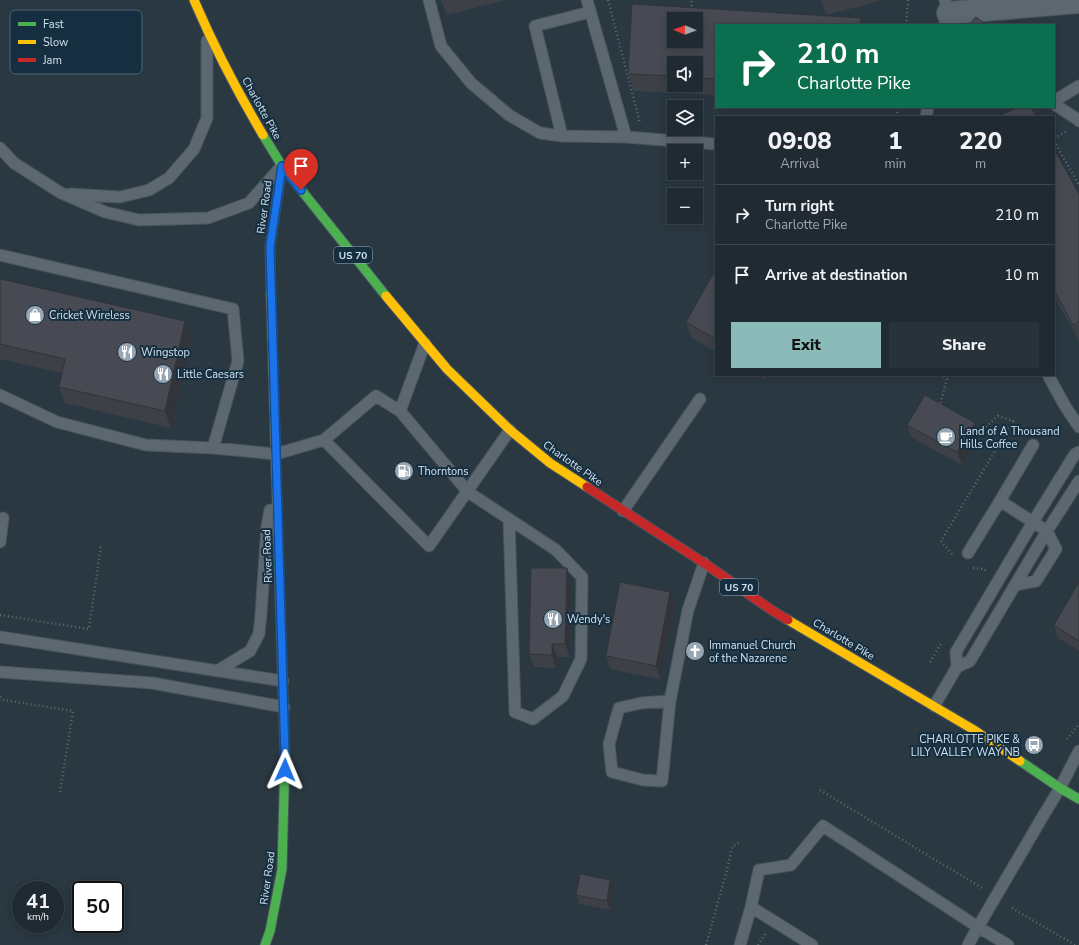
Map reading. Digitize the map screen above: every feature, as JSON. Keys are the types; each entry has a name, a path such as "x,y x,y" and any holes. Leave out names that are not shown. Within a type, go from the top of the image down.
{"main road":[{"name":"Charlotte Pike","path":"194,0 207,31 242,99 282,166 447,369 510,430 550,463 704,563 773,611 974,730 1060,788 1079,799"},
{"name":"River Road","path":"265,945 270,931 282,869 285,756 270,247 282,166"}],"street":[{"path":"946,13 1068,2"}],"lane":[{"path":"429,0 441,46 471,83 508,115 540,133 562,136 626,137 715,144"},
{"path":"587,0 626,137"},
{"path":"562,136 535,26 590,12"},
{"path":"61,193 120,197 149,190 169,178 194,149 206,118 207,31"},
{"path":"1055,100 1079,86"},
{"path":"1055,105 1079,121"},
{"path":"0,148 14,162 61,193 105,212 139,220 208,218 250,203 282,166"},
{"path":"0,255 233,309 238,361 213,448"},
{"path":"400,411 425,343"},
{"path":"1049,376 1065,406 1079,426"},
{"path":"0,395 57,422 146,445 213,448 276,454 324,440 376,396 400,411 468,492 509,519 556,550 582,577 581,659 563,696 533,719 515,712 509,519"},
{"path":"622,511 700,399"},
{"path":"324,440 429,546 510,430"},
{"path":"968,553 1032,445"},
{"path":"934,706 957,667 956,652 1033,522 1076,454 1079,452"},
{"path":"218,671 250,652 259,634 267,526 277,468"},
{"path":"957,667 970,661 1047,531 1079,481"},
{"path":"1000,501 1047,531 1056,549 1036,581 1015,584"},
{"path":"0,542 4,518"},
{"path":"670,701 641,703 619,708 609,744 612,772 643,780 662,781 670,701 688,610 704,563"},
{"path":"0,637 283,681"},
{"path":"0,672 152,683 284,707"},
{"path":"968,945 1060,788 1079,751"},
{"path":"740,945 751,907 759,870 791,865 823,826 1008,945"},
{"path":"751,907 812,945"}],"path":[{"path":"608,0 642,130"},
{"path":"691,12 692,0"},
{"path":"906,24 908,0"},
{"path":"1055,139 1071,130"},
{"path":"1055,142 1079,185"},
{"path":"940,407 947,379 942,376"},
{"path":"955,557 941,541 1013,421 998,416 981,431 970,424"},
{"path":"0,615 89,629 101,545"},
{"path":"972,568 984,569 986,571 982,578"},
{"path":"930,662 946,636"},
{"path":"0,697 4,700 73,711 60,792"},
{"path":"1066,741 1079,724"},
{"path":"820,790 982,888 980,892"},
{"path":"706,945 732,847 740,842"},
{"path":"1012,908 1076,945"},
{"path":"758,945 767,930"}],"building":[{"path":"632,4 861,18 860,24 715,24 715,79 703,78 703,56 667,56 667,76 628,74"},
{"path":"976,17 985,24 970,24"},
{"path":"1016,108 1032,108 1036,116 999,116"},
{"path":"1055,151 1079,194 1079,322 1073,325 1055,292"},
{"path":"715,271 715,338 686,322"},
{"path":"0,279 185,321 165,411 59,387 65,359 0,344"},
{"name":"Land of A Thousand Hills Coffee","path":"925,395 975,423 957,452 907,425"},
{"name":"Wendy's","path":"531,568 567,568 565,644 552,644 552,655 529,654"},
{"path":"620,582 670,592 656,666 606,656"},
{"path":"1079,582 1079,641 1054,625"},
{"path":"580,874 610,880 607,901 576,895"}],"traffic: fast":[{"path":"263,135 282,166 386,296"},
{"path":"271,295 270,247 282,166"},
{"path":"265,945 270,931 282,869 285,756 278,532"},
{"path":"1020,761 1079,799"}],"traffic: slow":[{"path":"194,0 226,69 263,135"},
{"path":"271,295 278,532"},
{"path":"386,296 447,369 510,430 550,463 587,487"},
{"path":"788,620 974,730 1020,761"}],"traffic: jam":[{"path":"587,487 788,620"}],"place":[{"name":"Cricket Wireless","path":"35,315"},
{"name":"Wingstop","path":"127,352"},
{"name":"Little Caesars","path":"163,374"},
{"name":"Land of A Thousand Hills Coffee","path":"946,437"},
{"name":"Thorntons","path":"404,471"},
{"name":"Wendy's","path":"553,619"},
{"name":"Immanuel Church of the Nazarene","path":"695,651"},
{"name":"CHARLOTTE PIKE & LILY VALLEY WAY NB","path":"1034,745"}],"route":[{"path":"285,770 270,247 282,166 301,190"}]}
